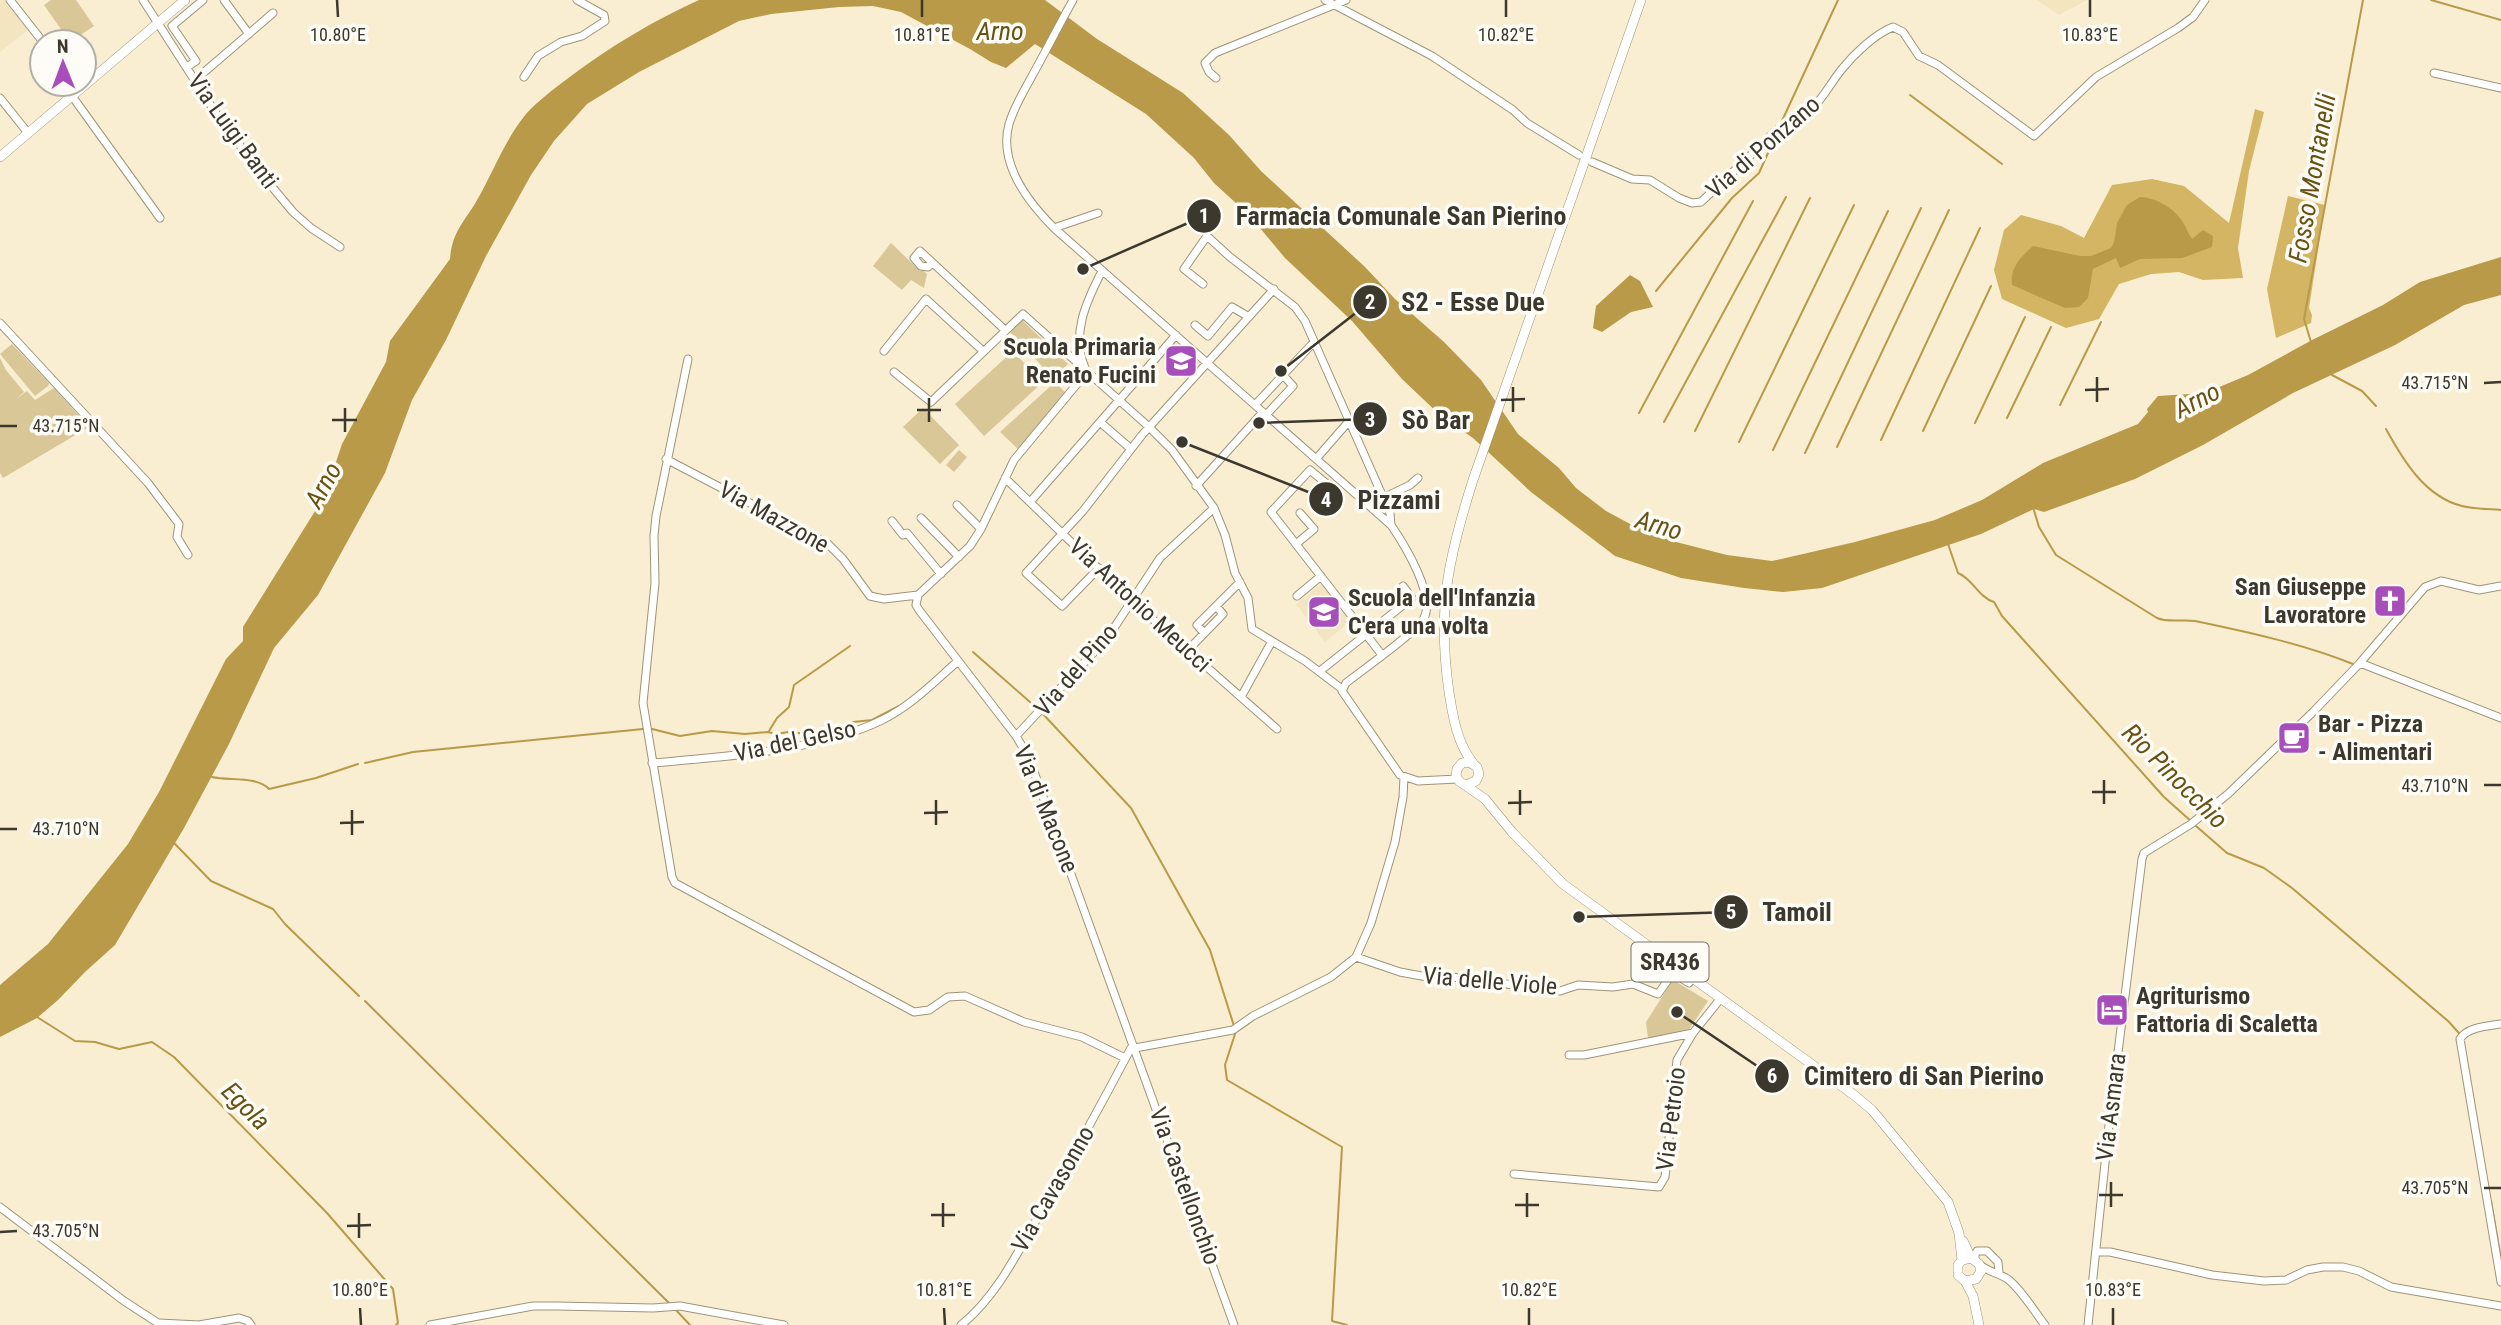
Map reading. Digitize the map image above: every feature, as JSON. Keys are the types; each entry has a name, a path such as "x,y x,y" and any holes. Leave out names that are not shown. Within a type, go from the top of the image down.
{"main road":[{"path":"98,72 185,0"},
{"name":"SR436","path":"1485,799 1478,769 1461,744 1450,700 1444,649 1444,598 1457,529 1641,0"},
{"path":"0,157 67,98"},
{"name":"SR436","path":"1461,744 1458,767 1462,782 1485,799 1512,832 1563,884 1871,1109 1948,1202 1959,1233 1972,1261 1980,1271 1977,1278 1976,1305 1979,1325"},
{"path":"1458,767 1466,762 1473,763"},
{"path":"1462,782 1474,783 1479,777"},
{"name":"SR436","path":"1972,1261 1958,1265 1957,1272 1965,1281 1976,1305"},
{"path":"1965,1281 1977,1278"}],"street":[{"path":"10,0 32,28"},
{"name":"Via Luigi Banti","path":"143,0 217,115 293,212 340,247"},
{"path":"187,68 196,61 172,26 203,0"},
{"path":"224,0 249,34"},
{"path":"524,77 538,56 605,22 604,15 577,0"},
{"path":"1073,0 1019,101 1008,129 1008,155 1014,172 1025,193 1054,228 1391,525 1408,552 1428,603 1425,617 1421,624 1342,689"},
{"path":"1325,0 1432,56 1513,110 1527,123 1579,155"},
{"path":"1216,78 1205,64 1215,53 1346,0"},
{"name":"Via di Ponzano","path":"1592,162 1632,179 1650,180 1692,203 1701,202 1779,128 1796,122 1813,108 1844,66 1893,27 1903,32 1919,56 1938,65 2034,136 2096,77 2193,18 2205,0"},
{"path":"195,80 273,13"},
{"path":"2434,73 2501,88"},
{"path":"0,98 28,133"},
{"path":"81,98 160,218"},
{"path":"1054,228 1098,212"},
{"path":"1203,284 1184,269 1207,236 1295,307 1305,321 1350,420 1390,513 1391,525"},
{"path":"932,263 1005,330"},
{"path":"1087,372 1079,343 1086,303 1102,271"},
{"path":"1099,568 1062,606 1026,573 1083,511 1149,427 1274,289"},
{"path":"884,351 926,299 983,351"},
{"path":"1195,325 1208,336 1232,307 1249,317"},
{"path":"894,372 931,402 1023,314 1172,450 1214,508 1226,536 1233,565 1248,598 1252,629 1320,671 1342,689 1397,771 1404,777 1418,781 1437,779 1462,782"},
{"path":"0,323 152,488 179,524 177,537 188,555"},
{"path":"1030,502 1176,335"},
{"path":"1255,405 1314,342"},
{"path":"1066,355 1079,343"},
{"path":"688,359 666,459 654,536 655,583 643,703 675,883 914,1012 929,1010 948,997 965,996 1024,1022 1082,1037 1125,1058"},
{"path":"918,595 970,546 1019,453 1087,372"},
{"path":"1196,486 1293,386 1283,375"},
{"path":"1315,459 1350,420"},
{"path":"1100,422 1131,449"},
{"name":"Via Mazzone","path":"666,459 828,544 843,559 870,596 884,599 918,595"},
{"path":"1328,484 1310,470 1268,514 1296,544 1382,654"},
{"name":"Via Antonio Meucci","path":"1005,478 1132,601 1277,729"},
{"path":"1383,498 1410,485 1418,478"},
{"path":"957,505 981,529"},
{"name":"Via del Pino","path":"1016,736 1108,637 1160,558 1214,508"},
{"path":"1296,544 1314,529 1300,513"},
{"path":"921,518 959,557"},
{"path":"892,521 902,535 907,533 941,574"},
{"path":"1297,596 1321,576"},
{"path":"1188,650 1204,633 1197,625 1240,582"},
{"name":"Via Asmara","path":"2088,1325 2109,1125 2142,859 2148,850 2194,822 2247,775 2358,665 2425,587 2441,582 2479,590 2501,586"},
{"path":"1320,671 1412,598 1403,586"},
{"name":"Via di Macone","path":"918,595 916,605 919,610 1016,736 1029,758 1135,1048"},
{"path":"1241,697 1272,641"},
{"name":"Via del Gelso","path":"652,763 742,754 821,740 864,727 908,705 958,661"},
{"path":"2358,665 2501,718"},
{"path":"1437,779 1458,767"},
{"path":"1135,1048 1235,1029 1253,1016 1331,977 1356,957 1371,923 1395,842 1404,797 1404,777"},
{"name":"Via delle Viole","path":"1356,957 1400,972 1427,977 1452,977 1560,991 1578,985 1613,987 1633,984 1658,994 1674,973 1689,982 1692,978"},
{"name":"Via Petroio","path":"1514,1174 1659,1188 1665,1177 1677,1060 1693,1033 1721,998"},
{"path":"2501,1024 2470,1030 2462,1033 2460,1039 2501,1282"},
{"name":"Via Petroio","path":"1569,1055 1584,1055 1693,1033"},
{"name":"Via Cavasonno","path":"961,1325 983,1303 1006,1272 1086,1133 1130,1048 1135,1048"},
{"name":"Via Castellonchio","path":"1135,1048 1234,1325"},
{"path":"0,1207 124,1301 160,1324 199,1325 239,1318 251,1325"},
{"path":"1997,1272 1998,1262 1987,1251 1978,1251 1972,1261 2012,1282 2046,1325"},
{"path":"2096,1252 2110,1252 2212,1275 2264,1282 2286,1280 2307,1270 2336,1266 2359,1271 2391,1287 2501,1306"},
{"path":"1977,1278 1984,1273 1997,1272"},
{"path":"430,1325 533,1306 680,1306 784,1325"}],"shaded area":[{"path":"0,0 12,0 33,26 0,52"},
{"path":"51,0 76,0 94,26 60,28 44,5"},
{"path":"2037,0 2087,0 2059,15"},
{"path":"2255,109 2264,112 2249,171 2238,248 2243,278 2203,280 2179,272 2151,274 2119,284 2099,319 2066,328 2002,299 1994,270 2004,230 2021,215 2061,226 2084,238 2112,185 2152,179 2184,186 2229,223"},
{"path":"2288,196 2325,205 2309,308 2311,323 2276,338 2267,289"},
{"path":"891,243 920,271 922,269 927,274 924,288 911,280 902,290 873,266"},
{"path":"1022,320 1068,364 1054,379 1010,332"},
{"name":"Scuola Primaria Renato Fucini","path":"1174,341 1201,364 1188,380 1161,357"},
{"path":"12,344 49,383 35,396 0,354"},
{"path":"1013,351 1042,383 984,436 955,404"},
{"path":"0,358 24,392 16,399 27,391 35,400 54,388 89,427 3,478 0,473"},
{"path":"1055,382 1066,393 1018,449 1000,432"},
{"path":"923,408 959,445 940,464 903,427"},
{"path":"959,450 967,457 954,472 946,465"},
{"name":"Scuola dell'Infanzia C'era una volta","path":"1323,583 1352,620 1325,642 1296,604"},
{"path":"1673,980 1708,1001 1688,1031 1648,1038 1646,1022"}],"water":[{"name":"Arno","path":"699,0 1045,0 1097,39 1183,93 1229,135 1261,171 1444,342 1481,380 1518,434 1559,468 1576,488 1606,511 1632,525 1676,542 1727,555 1772,561 1935,520 1982,500 2043,463 2138,424 2158,396 2205,393 2248,375 2383,305 2420,282 2501,257 2501,295 2464,305 2395,345 2293,393 2203,445 2135,479 2044,512 2034,509 1981,534 1822,588 1783,592 1744,588 1681,578 1615,556 1531,492 1473,438 1442,417 1402,379 1352,321 1285,258 1250,216 1214,183 1194,158 1146,114 1035,44 1006,68 901,12 873,6 771,14 739,21 639,72 587,104 554,141 531,175 486,256 446,340 412,400 385,473 318,595 274,648 229,744 184,828 115,945 37,1018 0,1037 0,985 48,944 128,844 159,792 226,659 243,641 243,627 325,495 342,444 386,362 390,341 450,259 459,229 518,124 542,99 601,54 649,25"},
{"path":"2140,197 2159,202 2171,209 2180,218 2192,239 2203,230 2213,236 2212,247 2182,258 2140,259 2120,268 2116,258 2093,269 2088,298 2079,307 2065,308 2012,285 2014,268 2033,246 2080,256 2091,256 2111,248 2117,223 2127,205"},
{"path":"1630,275 1640,281 1653,307 1631,312 1602,332 1593,328 1596,306"}],"waterway":[{"path":"1781,123 1838,0"},
{"name":"Fosso Montanelli","path":"2311,342 2304,319 2363,0"},
{"path":"2431,0 2501,20"},
{"path":"1910,95 2002,164"},
{"path":"1656,291 1732,198 1759,173 1776,135"},
{"path":"1664,422 1786,197"},
{"path":"1695,431 1810,198"},
{"path":"1639,413 1753,201"},
{"path":"1739,442 1854,205"},
{"path":"1805,453 1921,208"},
{"path":"1837,447 1949,210"},
{"path":"1773,450 1888,211"},
{"path":"1881,440 1980,228"},
{"path":"1923,431 1991,286"},
{"path":"1975,423 2025,317"},
{"path":"2060,405 2101,322"},
{"path":"2007,418 2051,327"},
{"path":"2332,375 2362,391 2376,406"},
{"path":"2386,429 2416,476 2437,495 2462,506 2501,510"},
{"path":"2033,507 2039,527 2056,555 2157,618 2195,621 2255,634 2315,650 2353,664"},
{"name":"Rio Pinocchio","path":"1948,544 1958,573 1968,579 1988,600 1994,602 2002,616 2164,797 2192,822"},
{"path":"769,731 777,718 789,707 794,685 850,646"},
{"path":"973,652 1038,709"},
{"path":"652,729 680,736 712,731 818,735 853,722 872,720 899,706"},
{"path":"1042,713 1131,808 1210,950 1234,1026"},
{"path":"365,763 413,752 643,729"},
{"path":"212,777 257,782 269,789 316,778 358,764"},
{"name":"Rio Pinocchio","path":"2196,826 2227,853 2264,868 2292,888 2459,1033"},
{"path":"174,843 211,881 273,909 359,996"},
{"path":"365,1001 670,1304"},
{"name":"Egola","path":"37,1017 75,1041 95,1042 119,1049 152,1042 174,1057 327,1213 393,1289 398,1323 396,1325"},
{"path":"1236,1031 1225,1065 1227,1080 1342,1147 1332,1321 1347,1325"},
{"name":"Rio Pinocchio","path":"2491,1201 2501,1259"},
{"path":"674,1308 690,1325"}],"place":[{"name":"Farmacia Comunale San Pierino","path":"1083,269"},
{"name":"Scuola Primaria Renato Fucini","path":"1181,361"},
{"name":"S2 - Esse Due","path":"1281,371"},
{"name":"Sò Bar","path":"1259,423"},
{"name":"Pizzami","path":"1182,442"},
{"name":"San Giuseppe Lavoratore","path":"2390,601"},
{"name":"Scuola dell'Infanzia C'era una volta","path":"1324,612"},
{"name":"Bar - Pizza - Alimentari","path":"2294,738"},
{"name":"Tamoil","path":"1579,917"},
{"name":"Agriturismo Fattoria di Scaletta","path":"2112,1010"},
{"name":"Cimitero di San Pierino","path":"1677,1012"}]}
